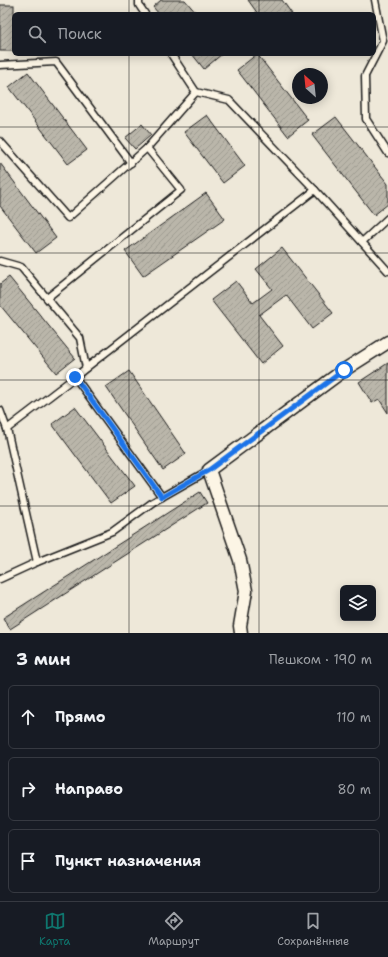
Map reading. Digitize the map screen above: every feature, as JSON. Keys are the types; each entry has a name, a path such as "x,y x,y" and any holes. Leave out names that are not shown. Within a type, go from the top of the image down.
{"street":[{"path":"241,633 240,626 246,591 240,560 209,470 344,370 388,342"}],"lane":[{"path":"139,0 139,5 144,12"},
{"path":"375,0 383,41 376,55"},
{"path":"172,56 196,92 229,100 315,190 388,271"},
{"path":"375,56 365,76 366,119 388,153"},
{"path":"0,65 56,62 131,162"},
{"path":"0,141 68,218 147,148 196,92"},
{"path":"47,298 181,190 147,148"},
{"path":"7,429 315,190"},
{"path":"362,242 388,218"},
{"path":"0,261 22,267 80,338 86,368"},
{"path":"75,377 162,497"},
{"path":"0,410 7,429 37,562"},
{"path":"0,579 37,562 112,532 162,497 209,470"}],"building":[{"path":"161,0 185,0 195,12 157,12 153,7"},
{"path":"248,0 282,0 291,12 257,12"},
{"path":"0,5 14,5 14,12 12,12 12,51 0,51"},
{"path":"194,56 220,56 204,69"},
{"path":"254,56 259,56 292,99 292,104 296,104 308,120 288,136 237,70"},
{"path":"28,72 87,150 68,164 9,87"},
{"path":"207,115 245,166 223,183 184,132"},
{"path":"336,117 388,184 388,204 374,215 312,135"},
{"path":"142,124 151,135 135,149 125,138"},
{"path":"0,163 56,238 36,253 0,206"},
{"path":"206,193 225,219 143,276 125,251"},
{"path":"282,248 333,313 312,329 286,295 259,315 283,346 261,364 211,300 236,281 253,303 272,289 256,269"},
{"path":"9,277 75,358 56,373 0,305 0,284"},
{"path":"388,363 388,413 379,399 372,403 359,382"},
{"path":"129,371 186,454 163,470 106,387"},
{"path":"75,407 135,486 111,503 52,424"},
{"path":"200,492 207,503 10,629 3,618"}],"route":[{"path":"75,377 162,497 209,470 344,370"}]}
